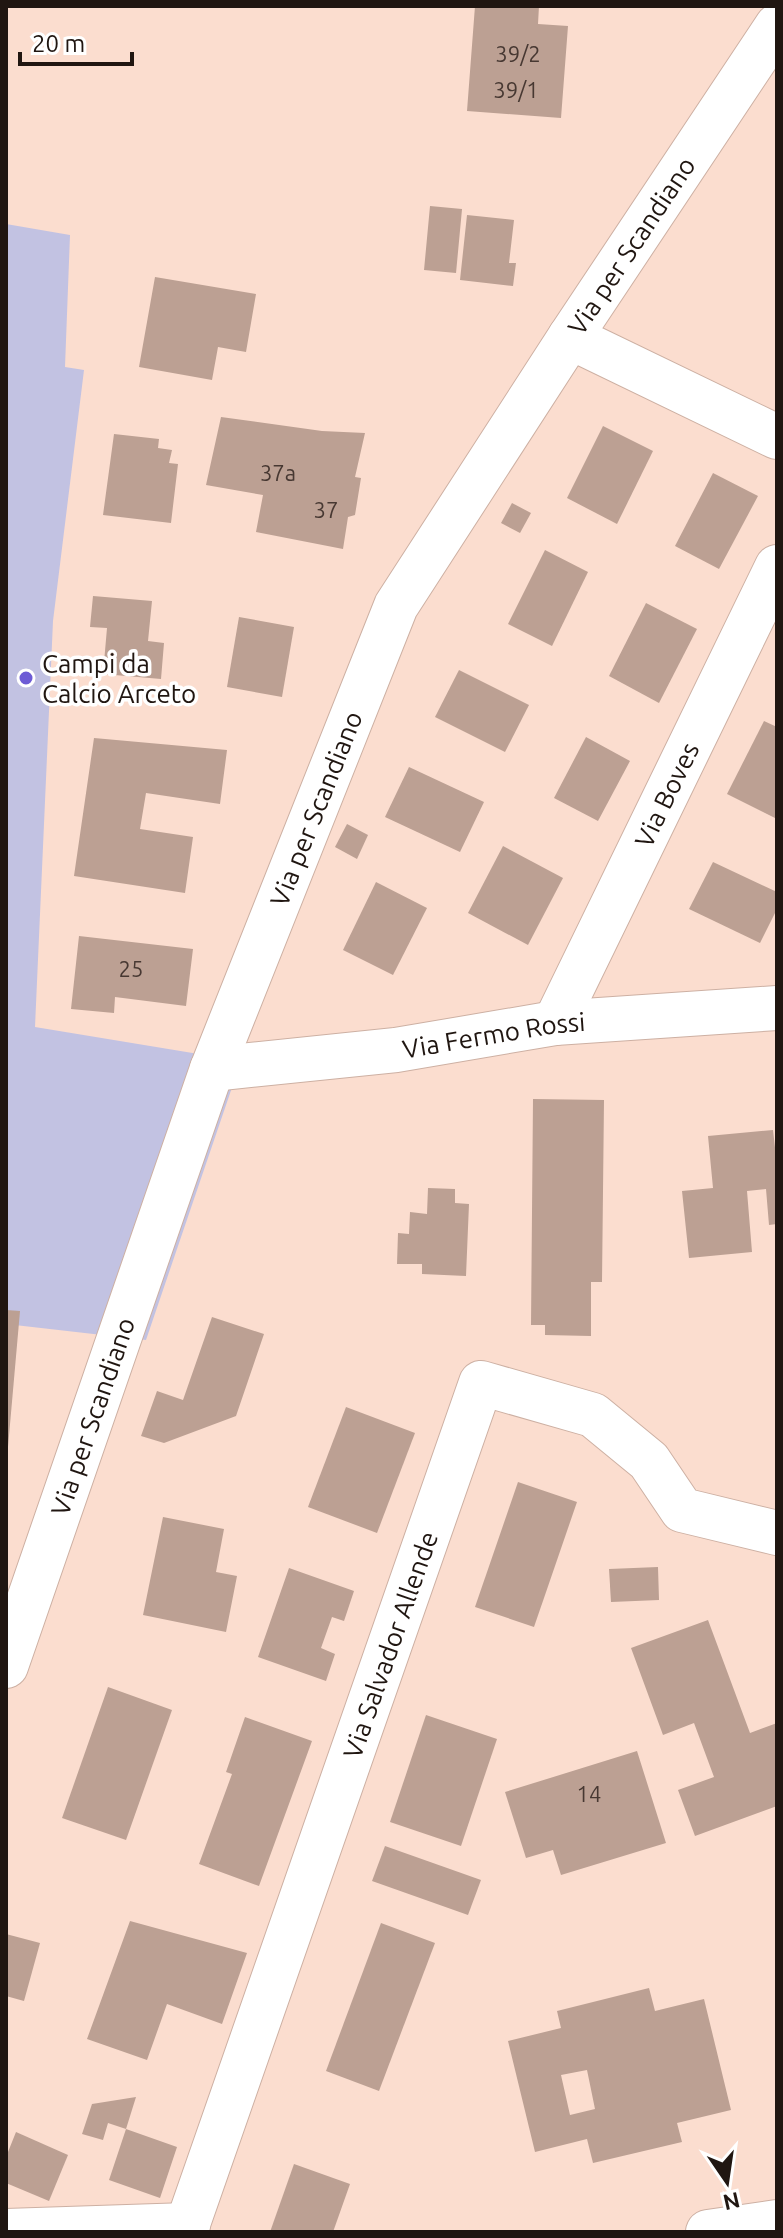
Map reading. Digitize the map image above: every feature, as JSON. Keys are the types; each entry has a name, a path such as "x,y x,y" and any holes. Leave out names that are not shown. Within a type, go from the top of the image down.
{"street":[{"name":"Via per Scandiano","path":"6,1666 212,1069 396,606 777,26"},
{"path":"570,337 777,437"},
{"name":"Via Boves","path":"555,1023 777,567"},
{"name":"Via Fermo Rossi","path":"212,1069 396,1050 555,1023 777,1008"},
{"name":"Via Salvador Allende","path":"186,2228 481,1383 593,1415 649,1461 682,1510 777,1533"},
{"path":"708,2232 777,2222"},
{"path":"6,2231 186,2228"}],"shaded area":[{"path":"6,224 70,235 65,367 84,370 53,621 35,1027 241,1061 146,1340 6,1324"}],"building":[{"path":"475,6 539,6 538,24 568,26 561,118 467,111"},
{"path":"430,206 462,209 456,273 424,270"},
{"path":"467,215 514,220 509,263 516,263 513,286 460,280"},
{"path":"155,277 256,294 246,352 218,347 212,380 139,367"},
{"path":"221,417 322,431 365,433 355,477 361,478 355,515 348,517 343,549 256,532 263,495 206,485"},
{"path":"603,426 653,451 617,524 567,498"},
{"path":"114,434 159,439 158,448 172,450 169,463 178,464 171,523 103,515"},
{"path":"713,473 758,496 719,569 675,546"},
{"path":"512,503 531,513 520,533 501,523"},
{"path":"545,550 588,572 552,646 508,624"},
{"path":"93,596 152,601 148,641 164,643 161,679 103,674 107,628 90,627"},
{"path":"646,603 697,629 659,703 609,676"},
{"path":"239,617 294,627 282,697 227,687"},
{"path":"459,670 529,705 505,752 435,717"},
{"path":"764,721 777,727 777,819 727,794"},
{"path":"586,737 630,761 598,821 554,798"},
{"path":"94,738 227,750 220,804 146,793 140,829 193,837 185,893 74,876"},
{"path":"409,767 484,802 460,852 385,817"},
{"path":"347,824 368,835 357,859 335,847"},
{"path":"503,846 563,878 528,945 468,913"},
{"path":"713,862 777,892 777,909 760,943 689,909"},
{"path":"376,882 427,908 393,975 343,950"},
{"path":"79,936 193,949 186,1006 115,997 114,1013 71,1009"},
{"path":"533,1099 604,1100 602,1282 591,1282 591,1336 545,1335 545,1325 531,1325"},
{"path":"773,1130 777,1165 777,1224 769,1225 766,1189 747,1191 752,1252 689,1258 682,1191 713,1188 708,1136"},
{"path":"428,1188 455,1189 455,1203 469,1204 466,1276 422,1274 422,1264 397,1264 398,1233 409,1234 410,1212 427,1214"},
{"path":"6,1310 20,1311 8,1447 6,1447"},
{"path":"212,1317 264,1334 236,1416 164,1443 141,1436 157,1391 183,1400"},
{"path":"346,1407 415,1433 377,1533 308,1507"},
{"path":"518,1482 577,1502 534,1627 475,1607"},
{"path":"163,1517 224,1529 216,1572 237,1576 226,1632 143,1615"},
{"path":"658,1567 659,1600 611,1602 609,1569"},
{"path":"289,1568 354,1591 344,1621 332,1617 321,1648 335,1654 326,1681 258,1657"},
{"path":"708,1620 750,1733 777,1723 777,1806 695,1836 678,1790 714,1777 694,1723 663,1735 631,1648"},
{"path":"108,1687 172,1710 126,1840 62,1818"},
{"path":"426,1715 497,1739 461,1846 390,1822"},
{"path":"245,1717 312,1741 259,1886 199,1864 232,1774 226,1772"},
{"path":"637,1751 666,1843 561,1875 553,1850 526,1858 505,1792"},
{"path":"385,1846 481,1880 468,1915 372,1881"},
{"path":"130,1921 247,1953 222,2024 167,2004 147,2060 87,2039"},
{"path":"381,1923 435,1943 379,2091 326,2071"},
{"path":"6,1934 40,1943 24,2001 6,1996"},
{"path":"649,1988 655,2011 704,1999 731,2110 677,2123 682,2142 593,2163 587,2139 535,2152 508,2041 561,2028 557,2011","holes":["587,2070 595,2109 570,2115 561,2075"]},
{"path":"136,2097 126,2129 108,2123 103,2140 82,2134 92,2104"},
{"path":"126,2129 177,2147 160,2198 109,2180"},
{"path":"16,2132 68,2155 49,2201 6,2183 6,2157"},
{"path":"294,2164 350,2184 333,2232 270,2232"}],"place":[{"name":"Campi da Calcio Arceto","path":"26,678"}]}
